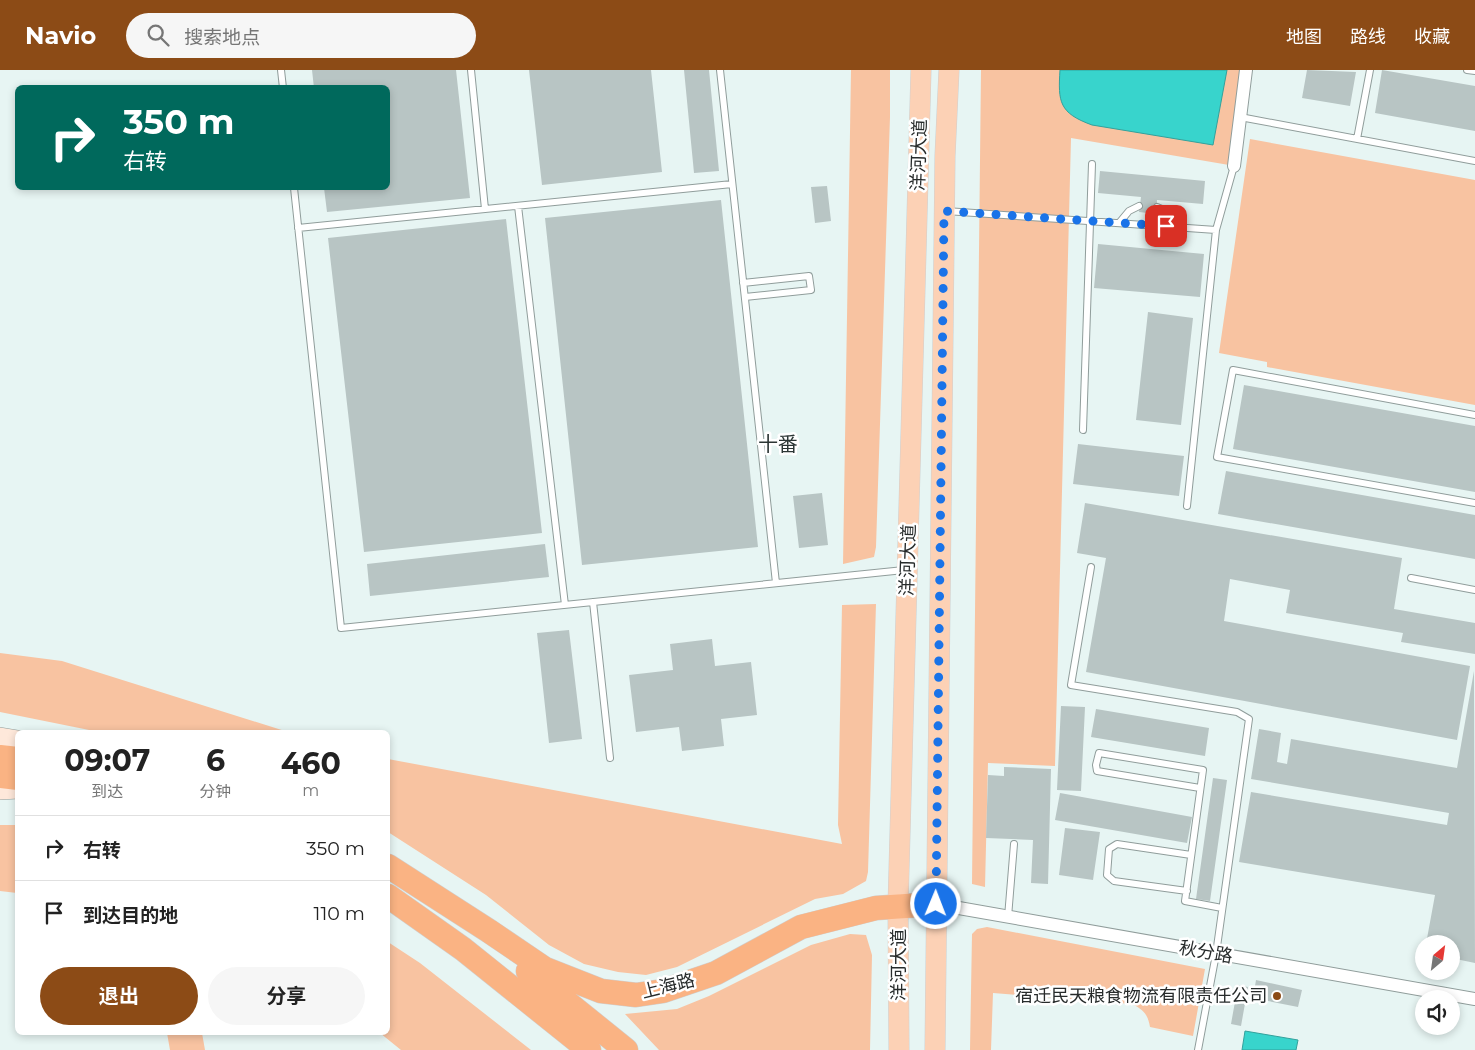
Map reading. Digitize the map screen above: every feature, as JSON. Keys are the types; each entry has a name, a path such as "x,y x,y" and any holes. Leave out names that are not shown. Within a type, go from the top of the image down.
{"highway":[{"path":"0,757 15,759"},
{"path":"0,776 15,778"},
{"name":"上海路","path":"390,867 545,969 601,991 636,995 663,991 716,973 801,927 843,915 898,906 936,904"},
{"name":"上海路","path":"416,883 626,1050"},
{"path":"390,897 463,949 589,1050"}],"main road":[{"name":"洋河大道","path":"899,1050 898,906 921,70"},
{"name":"洋河大道","path":"935,1050 944,211 949,70"},
{"path":"0,737 15,740"},
{"path":"0,790 15,790"}],"street":[{"path":"1234,166 1246,70"},
{"name":"秋分路","path":"936,904 1475,999"}],"lane":[{"path":"281,70 283,85"},
{"path":"471,70 485,209"},
{"path":"720,70 776,583"},
{"path":"1357,139 1370,70"},
{"path":"1467,70 1475,71"},
{"path":"1240,116 1475,161"},
{"path":"1083,430 1092,164"},
{"path":"1188,506 1216,230 1234,166"},
{"path":"298,228 732,184"},
{"path":"294,190 341,628 908,570"},
{"path":"518,206 565,605"},
{"path":"1119,223 1129,211 1139,206"},
{"path":"1157,207 1171,213 1181,228"},
{"path":"944,211 1216,230"},
{"path":"743,283 809,276 811,290 745,297"},
{"path":"1475,415 1233,370 1218,457 1475,503"},
{"path":"1091,567 1071,685 1237,712 1249,719 1216,954 1198,1050"},
{"path":"1411,578 1475,590"},
{"path":"594,602 610,758"},
{"path":"1200,788 1098,771 1097,758 1099,753 1203,770 1185,901 1222,908"},
{"path":"1008,917 1014,844"},
{"path":"1186,891 1114,881 1107,875 1106,869 1109,849 1118,844 1191,855"}],"shaded area":[{"path":"851,70 890,70 890,117 876,547 874,557 843,564"},
{"path":"981,70 1240,70 1229,165 1071,138 1055,766 988,763 985,887 972,884"},
{"path":"1250,139 1475,180 1475,405 1267,367 1267,362 1219,353"},
{"path":"876,604 868,872 866,881 843,894 815,899 677,967 646,975 618,972 584,964 549,945 486,895 390,833 390,759 842,844 838,825 842,605"},
{"path":"0,653 62,661 282,730 89,730 0,712"},
{"path":"0,825 15,825 15,893 0,891"},
{"path":"987,927 1205,969 1193,1036 1150,1027 1145,1013 1132,1004 993,993 991,1050 970,1050 972,934 977,929"},
{"path":"850,934 866,935 872,955 870,1050 659,1050 625,1014 677,1009 709,996 811,945"},
{"path":"390,943 420,963 531,1050 401,1050 382,1035 390,1035"},
{"path":"167,1035 202,1035 205,1050 170,1050"}],"water":[{"path":"1060,70 1227,70 1213,145 1092,125 1081,121 1067,111 1063,105 1060,90"},
{"path":"1245,1031 1298,1040 1296,1050 1242,1050"}],"building":[{"path":"312,70 456,70 470,198 327,212 324,190 390,190 390,85 314,85"},
{"path":"529,70 651,70 662,172 542,185"},
{"path":"684,70 709,70 719,171 694,173"},
{"path":"1307,70 1356,72 1350,106 1302,98"},
{"path":"1382,70 1475,86 1475,131 1375,113"},
{"path":"1100,171 1205,181 1203,204 1157,200 1156,214 1139,212 1141,197 1098,193"},
{"path":"827,186 831,221 815,223 811,187"},
{"path":"721,200 758,547 582,565 545,218"},
{"path":"506,219 542,533 364,552 328,238"},
{"path":"1098,244 1204,254 1200,297 1094,288"},
{"path":"1148,312 1193,318 1181,425 1136,420"},
{"path":"1244,385 1475,426 1475,492 1233,449"},
{"path":"1078,444 1184,456 1179,496 1073,484"},
{"path":"1226,471 1475,515 1475,559 1218,514"},
{"path":"822,493 828,545 799,548 793,496"},
{"path":"1085,503 1402,558 1394,609 1475,623 1475,654 1401,642 1403,633 1286,613 1290,590 1230,579 1224,621 1470,666 1457,740 1086,672 1106,558 1077,553"},
{"path":"545,544 549,577 370,596 367,564"},
{"path":"569,630 582,739 549,743 537,633"},
{"path":"712,639 715,666 751,662 757,715 721,719 724,746 682,751 679,727 636,732 629,675 673,670 670,644"},
{"path":"1474,671 1475,963 1460,960 1460,935 1428,935 1435,895 1239,862 1251,792 1447,825 1449,813 1251,779 1259,729 1281,733 1277,762 1287,764 1291,739 1457,768"},
{"path":"1061,706 1085,707 1081,791 1057,790"},
{"path":"1096,709 1209,728 1205,756 1091,737"},
{"path":"1004,767 1051,769 1048,884 1031,883 1033,840 986,838 988,775 1004,776"},
{"path":"1213,778 1227,780 1210,901 1196,899"},
{"path":"1060,793 1192,817 1187,843 1055,820"},
{"path":"1065,828 1100,832 1093,880 1059,875"},
{"path":"1256,980 1302,990 1298,1007 1253,998"},
{"path":"1238,985 1248,987 1241,1026 1231,1024"}],"place":[{"name":"宿迁民天粮食物流有限责任公司","path":"1277,996"}],"district":[{"name":"十番","path":"778,444"}],"route":[{"path":"936,904 944,211 1166,226"}]}
